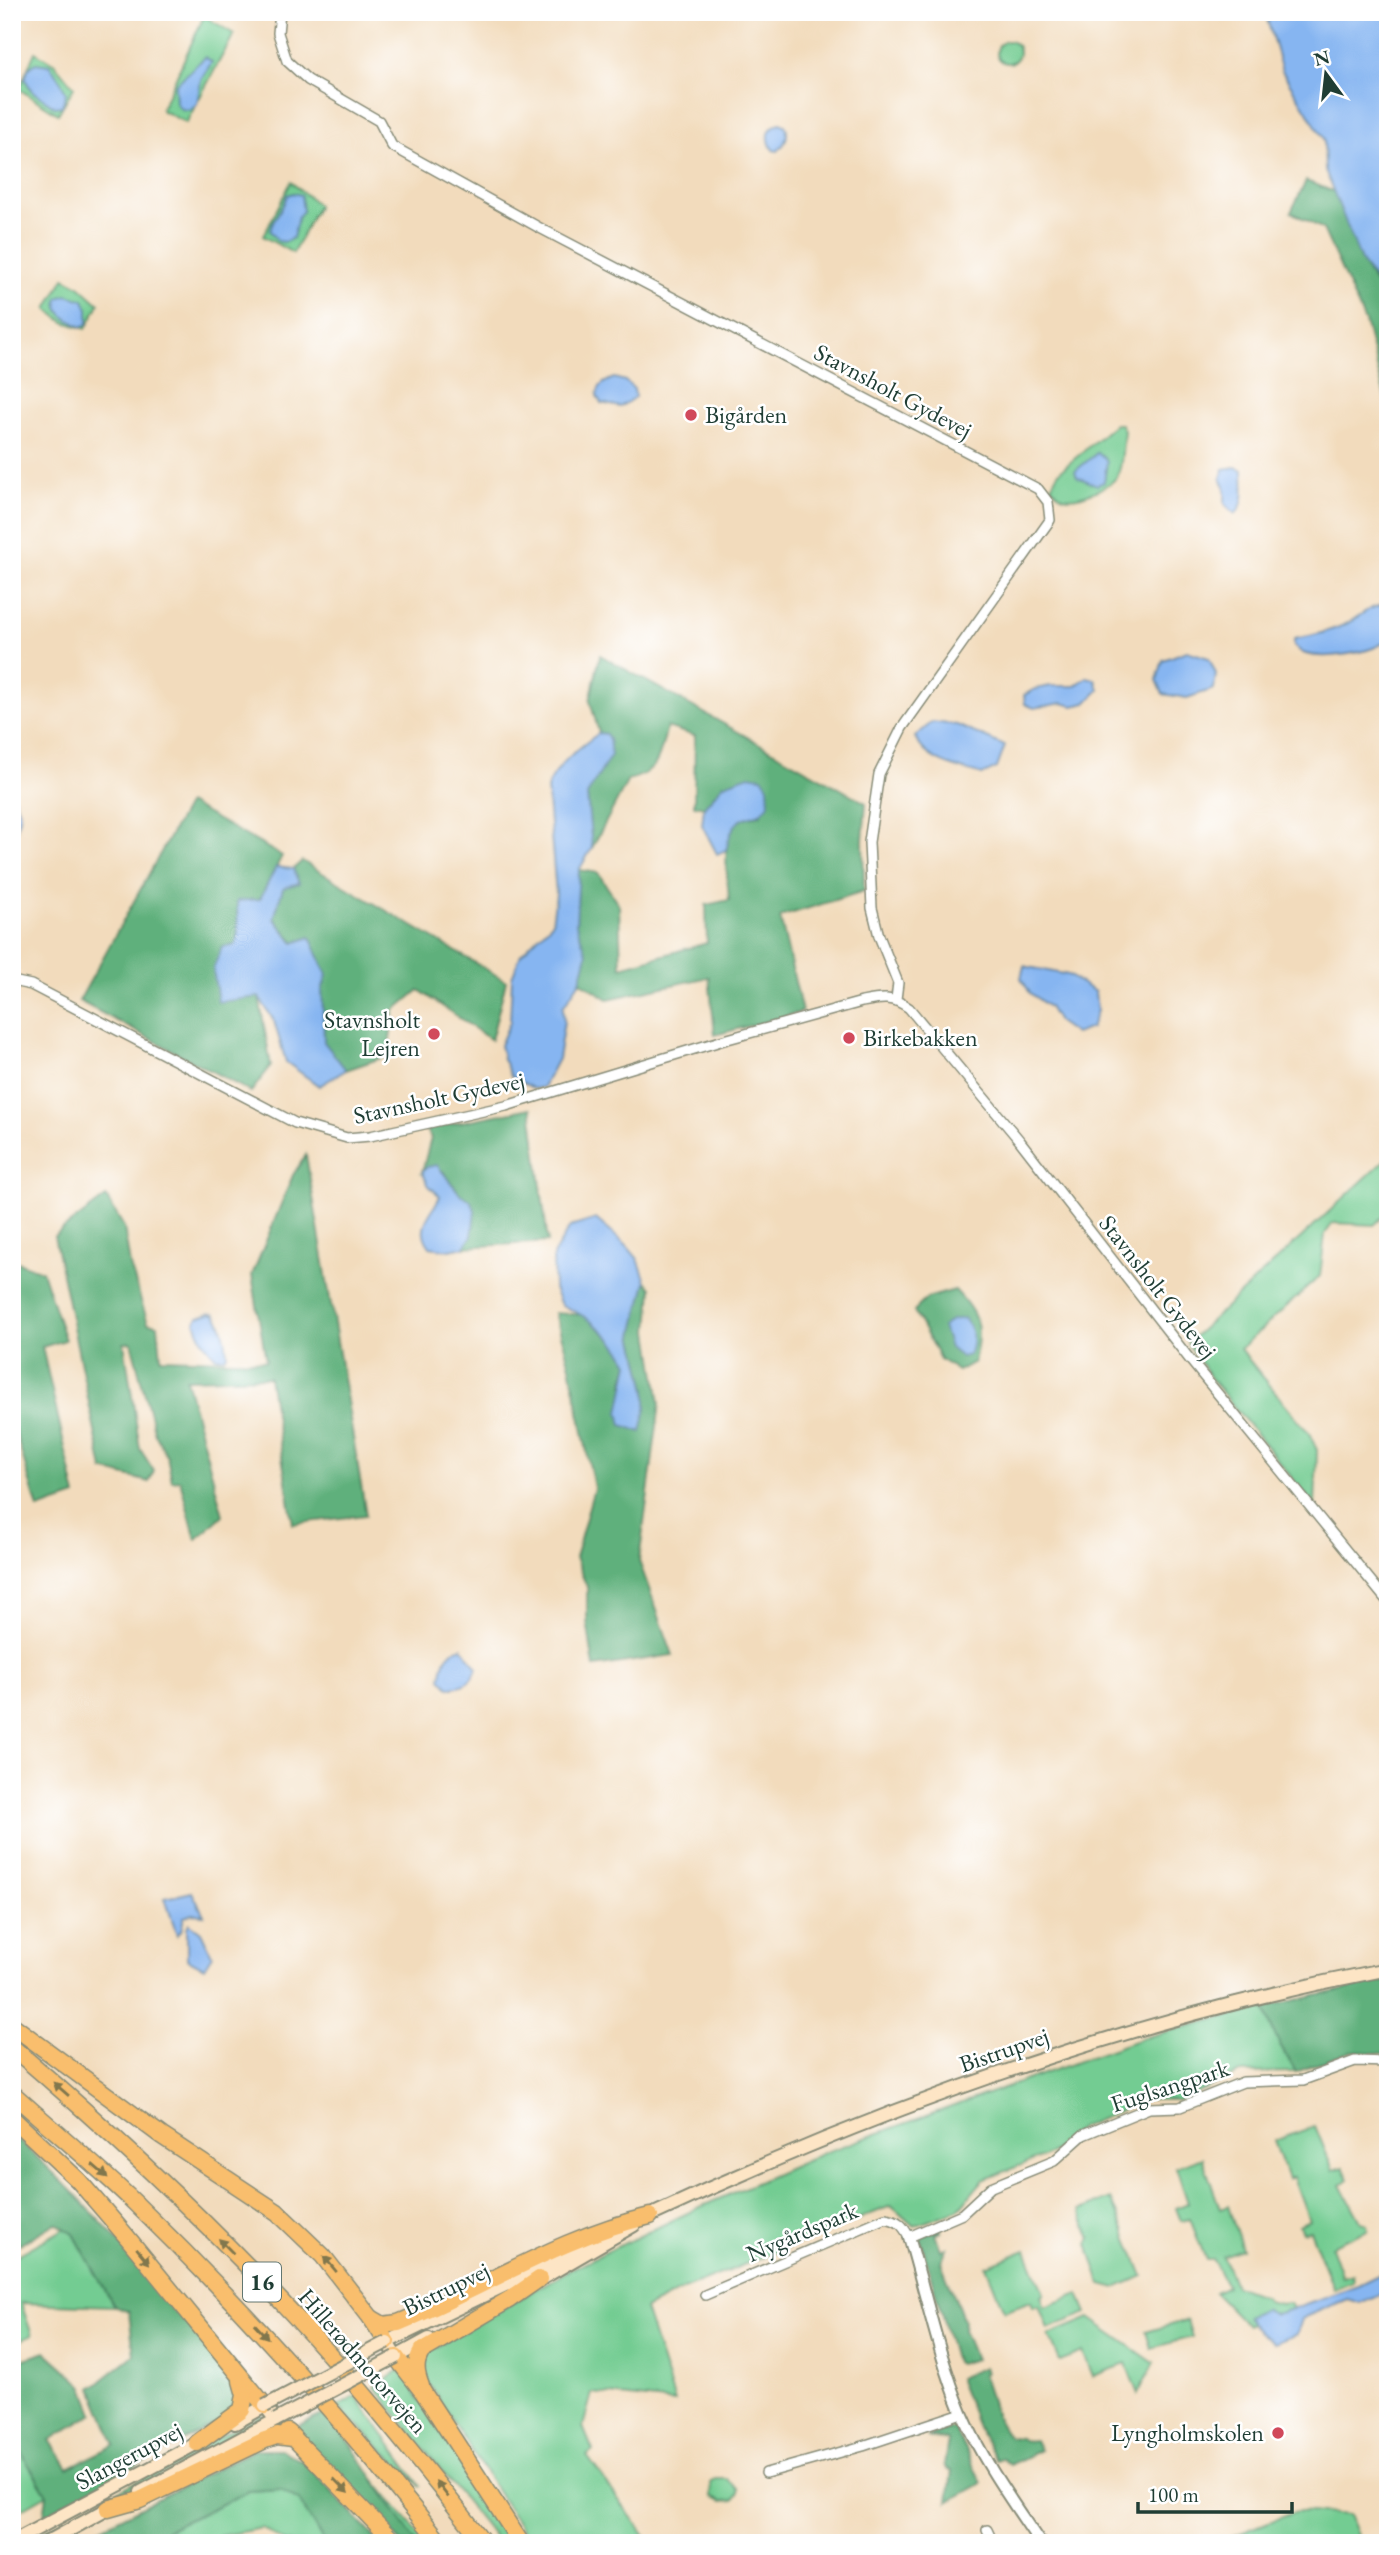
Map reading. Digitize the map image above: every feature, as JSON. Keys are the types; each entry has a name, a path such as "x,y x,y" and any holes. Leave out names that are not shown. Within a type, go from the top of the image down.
{"highway":[{"path":"12,2025 162,2136 277,2212 323,2256 387,2342"},
{"name":"Hillerødmotorvejen","path":"12,2047 155,2175 258,2278 329,2353 401,2437 484,2543"},
{"name":"16","path":"12,2093 133,2201 230,2297 374,2458 441,2543"},
{"path":"12,2118 78,2180 265,2406"},
{"path":"371,2318 383,2325 398,2323 614,2224 650,2216"},
{"path":"423,2392 416,2368 416,2359 422,2351 539,2279"},
{"path":"396,2357 423,2392 521,2543"},
{"path":"197,2443 242,2410 245,2395 239,2375"},
{"path":"276,2420 395,2543"},
{"path":"108,2509 140,2500 265,2440 277,2436 293,2438"}],"main road":[{"name":"Bistrupvej","path":"265,2406 462,2304 724,2181 839,2132 1042,2059 1279,1991 1388,1969"},
{"name":"Bistrupvej","path":"276,2420 539,2279 650,2216"},
{"path":"387,2342 396,2357"},
{"path":"265,2406 276,2420"},
{"name":"Slangerupvej","path":"12,2542 265,2406"},
{"name":"Slangerupvej","path":"46,2543 276,2420"}],"street":[{"name":"Stavnsholt Gydevej","path":"280,12 278,33 286,61 308,80 379,121 393,146 538,228 1038,489 1048,502 1050,520 901,728 879,774 869,842 872,908 878,936 898,983 896,999"},
{"name":"Stavnsholt Gydevej","path":"12,981 31,985 295,1123 347,1138 370,1136 506,1106 862,1002 881,998 896,999 909,1008 1020,1141 1191,1361 1388,1602"},
{"name":"Fuglsangpark","path":"909,2237 962,2214 991,2187 1054,2161 1083,2135 1149,2108 1180,2107 1243,2082 1303,2080 1355,2061 1388,2063"},
{"name":"Nygårdspark","path":"705,2295 885,2218 895,2220 903,2226 909,2237"},
{"path":"909,2237 962,2413 983,2455 1040,2543"},
{"path":"766,2473 863,2446 962,2413"},
{"path":"987,2530 993,2543"}],"green space":[{"path":"204,16 234,34 186,123 161,110"},
{"path":"1008,41 1018,48 1019,52 1012,62 1008,63 998,56 997,52 1004,42"},
{"path":"35,52 55,64 74,87 58,114 19,89"},
{"path":"1306,181 1335,192 1362,263 1388,304 1388,408 1365,322 1323,229 1291,212"},
{"path":"291,182 318,205 293,253 263,236"},
{"path":"64,278 78,285 99,304 86,329 64,322 47,309"},
{"path":"1115,424 1121,424 1124,431 1121,465 1114,480 1085,495 1070,498 1059,494 1051,486 1058,473"},
{"path":"600,655 866,803 863,840 864,891 780,917 802,1012 715,1035 709,977 608,999 580,981 587,954 576,924 579,870 598,873 619,905 621,967 707,943 706,905 729,900 726,857 729,835 740,820 761,815 724,784 704,807 694,805 695,736 667,727 657,761 647,772 628,780 592,848 587,795 606,734 599,733 590,701"},
{"path":"188,803 282,856 260,899 237,902 238,936 235,945 222,947 259,997 271,1066 251,1092 79,1001"},
{"path":"302,861 506,981 491,1040 419,990 395,1010 387,1056 346,1070 324,1042 322,990 327,975 310,937 295,943 274,918 283,887 299,883 293,869"},
{"path":"531,1108 548,1242 464,1247 472,1236 460,1194 443,1171 427,1167 422,1172 431,1138 425,1129"},
{"path":"306,1155 366,1515 293,1524 269,1377 186,1379 223,1515 196,1540 180,1480 172,1481 167,1456 155,1434 131,1342 124,1343 140,1449 154,1471 149,1482 103,1470 54,1236 106,1197 124,1227 130,1265 148,1323 158,1325 161,1358 266,1361 252,1275 293,1175"},
{"path":"1388,1157 1388,1212 1374,1225 1333,1223 1325,1234 1320,1276 1240,1349 1309,1433 1317,1450 1315,1506 1213,1381 1187,1343"},
{"path":"12,1260 42,1271 65,1340 42,1347 76,1496 38,1509 12,1421"},
{"path":"646,1281 652,1288 649,1331 660,1403 639,1561 673,1655 594,1667 587,1621 587,1587 575,1558 594,1488 570,1366 555,1313 585,1315 618,1345 629,1363 623,1385 646,1390 633,1335"},
{"path":"955,1290 970,1307 978,1331 974,1362 958,1371 940,1359 914,1311 927,1298"},
{"path":"1388,1980 1388,2054 1352,2051 1296,2072 1275,2036 1264,2007"},
{"path":"1264,2007 1275,2036 1296,2072 1240,2073 1179,2100 1147,2100 1081,2127 1052,2153 983,2180 958,2210 914,2226 891,2206 688,2287 645,2309 675,2402 592,2393 583,2427 593,2451 587,2456 650,2543 530,2543 423,2374 428,2352 569,2270 698,2208 826,2152 1146,2037"},
{"path":"1315,2126 1333,2170 1343,2167 1349,2179 1341,2185 1368,2230 1331,2246 1342,2277 1352,2274 1353,2281 1334,2289 1310,2230 1302,2232 1299,2225 1309,2220 1293,2177 1288,2179 1274,2141"},
{"path":"12,2135 72,2192 128,2253 233,2380 238,2396 230,2416 44,2515 47,2495 12,2437 12,2363 46,2352 83,2385 94,2413 50,2440 68,2468 115,2445 92,2388 134,2355 129,2312 114,2306 74,2234 56,2223 12,2249"},
{"path":"1202,2157 1220,2209 1228,2206 1242,2249 1223,2256 1235,2286 1265,2297 1267,2301 1289,2303 1292,2309 1275,2314 1265,2309 1246,2317 1251,2324 1247,2326 1214,2292 1227,2286 1213,2260 1206,2260 1190,2219 1181,2221 1176,2208 1188,2203 1176,2167"},
{"path":"1111,2198 1143,2276 1116,2288 1101,2284 1088,2244 1091,2239 1080,2210"},
{"path":"66,2228 74,2234 114,2306 21,2303 32,2335 12,2345 12,2258"},
{"path":"940,2228 941,2231 935,2233 941,2250 947,2248 941,2262 964,2321 963,2330 975,2359 958,2364 955,2362 921,2241 921,2236"},
{"path":"1026,2250 1044,2294 1041,2296 1045,2307 1079,2294 1087,2313 1048,2329 1039,2305 1033,2307 1031,2301 1004,2311 986,2266"},
{"path":"1090,2318 1154,2363 1138,2394 1126,2364 1093,2376 1083,2352 1060,2361 1049,2335"},
{"path":"1187,2320 1192,2337 1151,2348 1146,2332"},
{"path":"984,2367 986,2372 983,2375 990,2400 1004,2431 1009,2437 1024,2441 1035,2440 1040,2450 1010,2465 1002,2458 997,2460 978,2428 958,2378"},
{"path":"400,2370 514,2543 499,2543 375,2387"},
{"path":"356,2396 421,2487 338,2407"},
{"path":"329,2412 416,2543 402,2543 300,2439 295,2427"},
{"path":"261,2414 266,2419 33,2543 23,2543"},
{"path":"954,2427 982,2483 948,2502 952,2471 944,2465 948,2440 927,2437"},
{"path":"12,2437 47,2495 12,2515"},
{"path":"253,2450 282,2450 305,2463 380,2543 324,2543 300,2501 280,2489 249,2491 149,2538 145,2543 71,2543"},
{"path":"369,2473 426,2543 416,2543"},
{"path":"716,2479 727,2479 738,2490 734,2500 722,2501 712,2496 711,2483"},
{"path":"280,2489 300,2501 324,2543 286,2543 262,2528 220,2536 207,2543 175,2543 173,2540 167,2543 145,2543 149,2538 249,2491"},
{"path":"1297,2511 1349,2515 1360,2543 1215,2543"}],"water":[{"path":"1262,12 1388,12 1388,298 1362,263 1325,170 1324,139 1282,71 1267,19"},
{"path":"205,57 212,62 201,79 197,104 189,110 181,109 176,103 175,85"},
{"path":"36,63 49,65 58,76 66,93 62,106 55,107 32,91 25,79 28,69"},
{"path":"780,123 785,125 787,136 778,151 773,150 769,138 772,128"},
{"path":"287,195 301,195 303,211 298,217 293,238 284,242 278,241 270,231 271,226"},
{"path":"67,295 84,300 88,309 88,324 82,327 61,313 57,304 58,298"},
{"path":"614,378 625,381 634,389 635,397 620,407 601,403 597,396 602,384"},
{"path":"1097,453 1107,462 1104,482 1097,485 1077,477 1075,471"},
{"path":"1235,467 1243,470 1244,487 1241,505 1235,514 1225,504 1225,487 1221,478 1224,469"},
{"path":"1388,604 1388,639 1381,644 1360,652 1322,656 1303,653 1294,646 1294,639 1335,629 1371,609"},
{"path":"1187,651 1209,658 1216,674 1214,689 1187,698 1163,694 1157,680 1163,660"},
{"path":"1087,677 1095,679 1099,690 1086,703 1073,706 1063,703 1034,708 1025,704 1024,695 1035,689 1075,686"},
{"path":"932,722 957,725 1005,746 997,768 982,775 934,758 920,746 915,737"},
{"path":"599,733 606,734 609,739 611,755 587,795 592,848 579,870 576,924 587,954 580,981 563,1007 564,1021 558,1059 543,1087 534,1089 511,1076 500,1045 510,1022 512,977 521,954 552,923 556,894 547,788 562,764"},
{"path":"749,775 762,777 768,786 769,804 759,814 738,823 726,850 717,854 702,825 704,807 724,784"},
{"path":"12,793 20,814 12,848"},
{"path":"276,867 293,869 299,883 283,888 274,918 294,943 310,937 327,975 322,990 324,1042 346,1070 319,1086 286,1062 274,1021 259,997 218,1002 213,969 222,947 235,945 238,936 237,901 260,899"},
{"path":"1024,966 1068,975 1095,992 1097,1011 1091,1028 1075,1034 1058,1022 1049,1007 1030,993 1021,978"},
{"path":"437,1165 460,1194 470,1200 475,1210 472,1236 464,1247 450,1250 430,1247 424,1233 426,1220 440,1196 429,1186 422,1172 427,1167"},
{"path":"596,1219 638,1259 646,1281 633,1335 646,1390 646,1408 641,1432 622,1425 619,1412 629,1363 616,1344 600,1328 561,1305 554,1289 553,1255 570,1227"},
{"path":"215,1314 222,1328 227,1355 224,1357 216,1357 209,1349 195,1322 198,1317"},
{"path":"964,1318 971,1331 972,1345 969,1355 961,1357 950,1348 943,1327 951,1320"},
{"path":"462,1647 477,1668 467,1683 449,1687 441,1678 444,1662 452,1652"},
{"path":"192,1892 204,1915 184,1917 181,1931 177,1935 165,1898"},
{"path":"189,1923 201,1932 212,1955 204,1968 187,1959"},
{"path":"1388,2270 1388,2294 1384,2292 1360,2303 1347,2299 1307,2316 1302,2319 1297,2334 1274,2343 1246,2317 1265,2309 1275,2314 1283,2312 1358,2285"}],"place":[{"name":"Bigården","path":"691,415"},
{"name":"Stavnsholt Lejren","path":"434,1034"},
{"name":"Birkebakken","path":"849,1038"},
{"name":"Lyngholmskolen","path":"1278,2433"}]}
